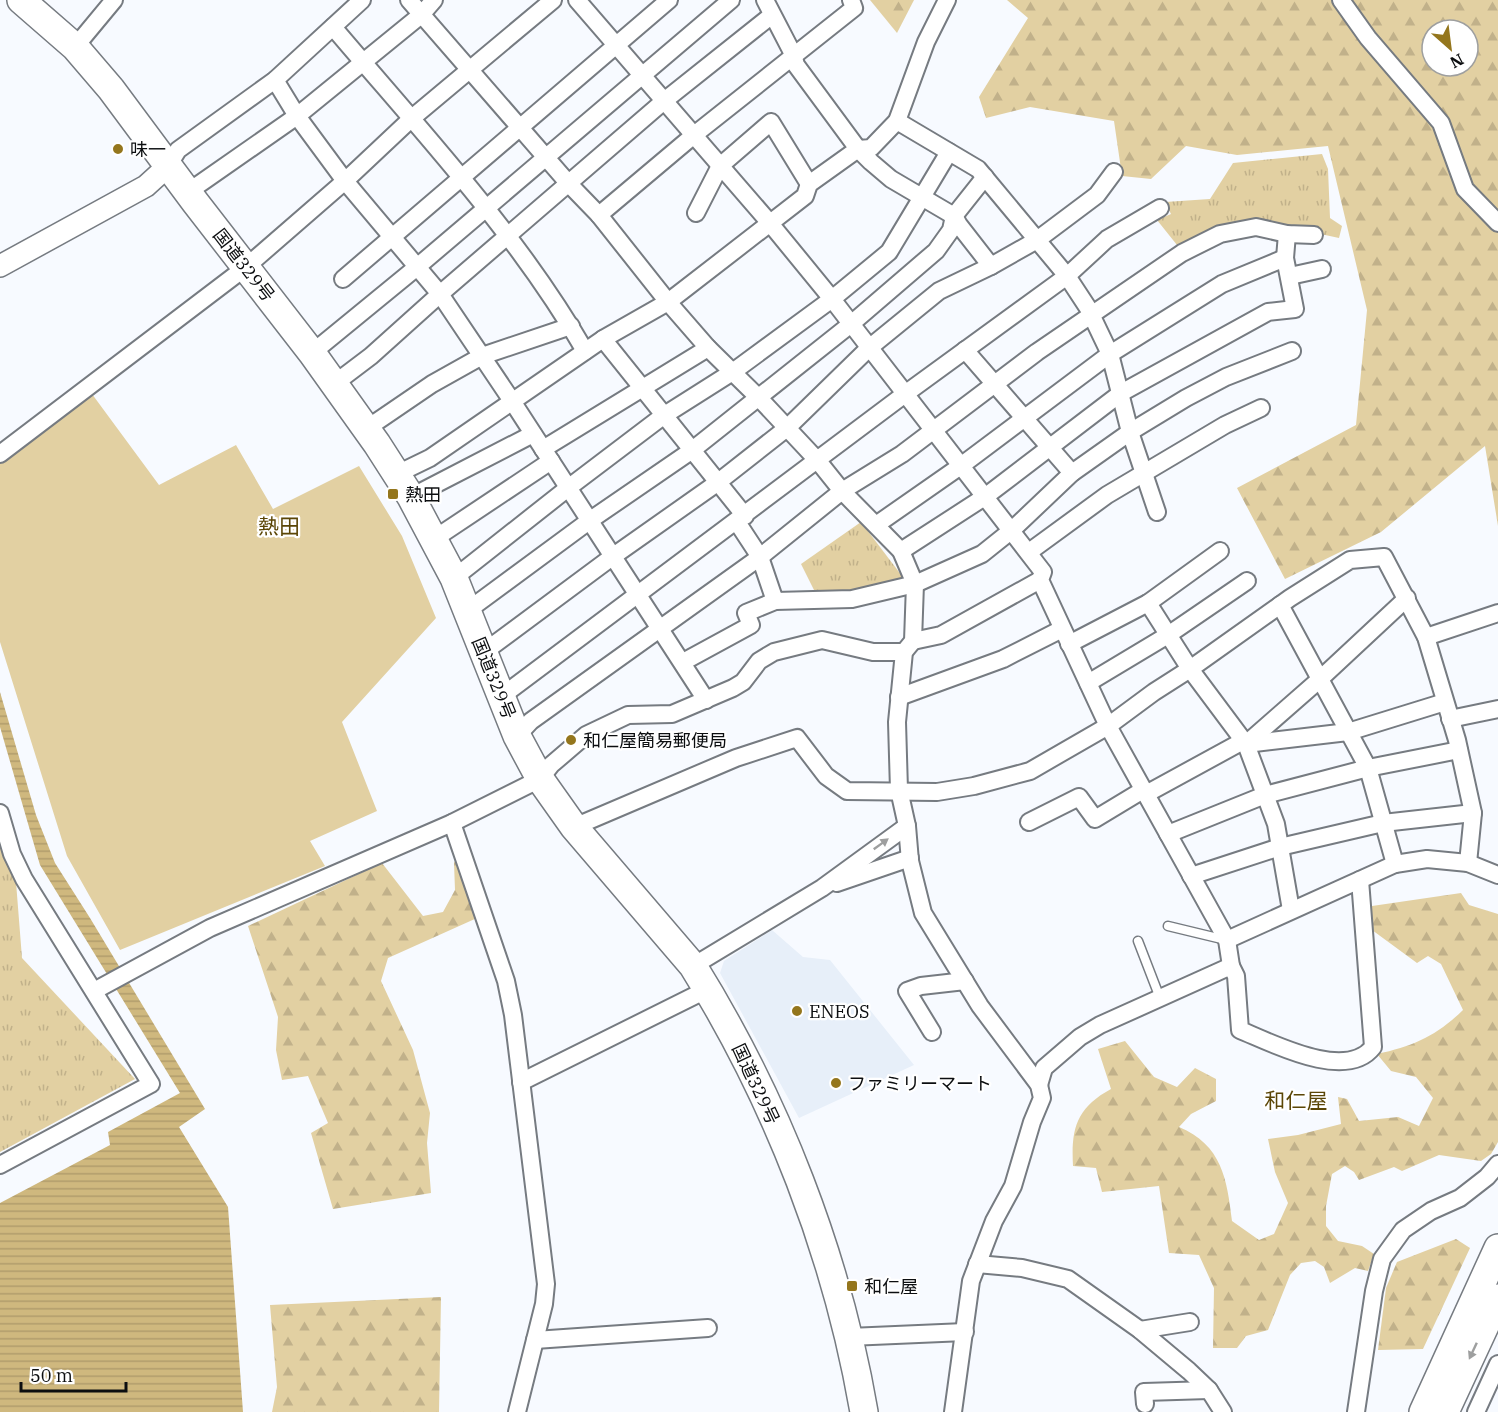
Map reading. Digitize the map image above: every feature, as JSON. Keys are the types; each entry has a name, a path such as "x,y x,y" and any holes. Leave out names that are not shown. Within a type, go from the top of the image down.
{"main road":[{"name":"国道329号","path":"21,0 75,47 111,89 312,353 366,429 411,497 454,578 517,736 540,779 574,827 693,966 708,989 741,1051 813,1214 849,1337 864,1412"},
{"path":"1423,1412 1498,1248"},
{"path":"1444,1412 1498,1298"}],"street":[{"path":"75,47 114,0"},
{"path":"0,266 146,186 168,166 178,150 275,80 362,0"},
{"path":"409,0 545,158 599,215 708,348 734,371 818,461 842,491 901,551 915,584 897,722 899,790 907,826 909,858 924,913 980,1006 1039,1085 1042,1098 1032,1122 1013,1186 994,1221 971,1281 953,1412"},
{"path":"188,192 297,116 421,15 434,0"},
{"path":"0,454 246,267 345,181 412,118 553,0"},
{"path":"94,991 210,928 452,823 540,779 551,765 586,735 628,715 672,714 743,682 759,661 774,652 822,640 873,652 908,647 941,635 1040,580 1044,572 770,222 577,0"},
{"path":"343,279 669,0"},
{"path":"312,353 417,267 731,0"},
{"path":"599,215 793,54 854,8 851,0"},
{"path":"397,474 430,458 603,339 668,302 805,196 809,183 858,149 871,148 897,121 926,42 947,0"},
{"path":"1341,0 1368,38 1441,123 1465,189 1498,223"},
{"path":"334,384 371,356 769,7 793,54 796,65 858,149 891,179 954,216 992,266"},
{"path":"333,27 412,118 508,236 571,326 585,351"},
{"path":"275,80 297,116 345,181 440,294 706,700"},
{"path":"897,121 978,169 1067,276 1091,315 1110,354 1130,432 1157,512"},
{"path":"696,213 720,166 771,122 809,183"},
{"path":"454,578 663,416 734,371 832,299 889,252 949,152"},
{"path":"484,652 612,556 717,483 787,428 869,348 939,291 992,266 1037,240 1097,195 1114,172"},
{"path":"467,611 589,521 691,451 852,324 936,251 951,230 954,216 985,177"},
{"path":"502,696 905,394 1067,276 1107,239 1160,208"},
{"path":"517,736 531,721 760,557 842,491 902,454 1091,315 1182,253 1220,234 1257,226 1287,234 1314,235"},
{"path":"901,551 986,496 1121,393 1268,312 1295,309 1285,258 1287,234"},
{"path":"876,525 962,465 1110,354 1222,284 1285,258"},
{"path":"1290,276 1322,269"},
{"path":"366,429 432,384 482,356 571,326"},
{"path":"603,339 717,483 741,519 760,557 775,601"},
{"path":"434,539 547,455 642,389 708,348"},
{"path":"965,350 1072,473"},
{"path":"683,662 751,625 746,613 775,601 852,599 915,584 982,554 1012,530 1072,473 1130,432 1226,377 1292,351"},
{"path":"1029,552 1107,495 1226,425 1261,408"},
{"path":"411,497 533,434"},
{"path":"899,697 1066,636 1148,603 1220,551"},
{"path":"574,827 736,759 798,738 826,776 847,791 937,792 974,786 1030,771 1108,726 1280,605 1350,560 1384,557 1426,637 1459,750 1473,813 1468,863"},
{"path":"1040,580 1108,726 1227,940 1231,966 1236,976 1240,1030 1321,1060 1357,1059 1369,1053 1374,1047 1360,880"},
{"path":"1088,682 1168,635 1247,581"},
{"path":"1029,822 1080,797 1095,819 1144,792 1245,743 1319,680 1407,598"},
{"path":"1148,603 1190,669 1245,743 1276,824 1291,910"},
{"path":"1280,605 1368,768 1395,864"},
{"path":"1426,637 1498,613"},
{"path":"1245,743 1348,732 1445,702"},
{"path":"1450,719 1498,709"},
{"path":"1168,834 1265,795 1368,768 1459,750"},
{"path":"0,813 12,854 24,879 151,1084 0,1165"},
{"path":"1191,876 1280,847 1383,823 1473,813"},
{"path":"452,823 506,981 513,1015 546,1284 517,1412"},
{"path":"693,966 822,888 907,826"},
{"path":"822,888 909,858"},
{"path":"1227,940 1395,864 1427,859 1468,863 1498,874"},
{"path":"1039,1085 1044,1068 1080,1037 1100,1025 1231,966"},
{"path":"932,1032 907,991 921,986 964,981"},
{"path":"521,1082 708,989"},
{"path":"1356,1412 1374,1291 1382,1259 1403,1230 1431,1211 1460,1198 1498,1164"},
{"path":"977,1264 1022,1268 1068,1279 1140,1330 1209,1390 1223,1412"},
{"path":"1140,1330 1190,1322"},
{"path":"535,1340 708,1328"},
{"path":"849,1337 965,1332"},
{"path":"1457,1385 1479,1405 1498,1364"},
{"path":"1145,1404 1144,1392 1209,1390"}],"lane":[{"path":"1168,926 1227,940"},
{"path":"1138,941 1141,954 1160,998"}],"shaded area":[{"path":"0,692 36,815 55,863 205,1109 179,1127 228,1207 243,1412 0,1412 0,1203 110,1145 108,1132 180,1093 40,865 0,727"},
{"path":"772,930 803,957 830,960 914,1065 799,1118 720,973 724,961"}],"green space":[{"path":"870,0 914,0 897,33"},
{"path":"1007,0 1498,0 1498,526 1485,446 1381,532 1285,579 1237,488 1356,425 1367,310 1328,146 1237,155 1186,146 1151,179 1122,176 1114,121 1030,107 986,118 979,97 1028,18"},
{"path":"1322,154 1328,169 1330,218 1342,226 1339,238 1279,225 1181,250 1157,220 1171,214 1165,202 1210,199 1233,163"},
{"path":"92,394 159,485 236,445 273,509 359,466 402,536 436,618 342,722 377,811 310,841 325,866 120,950 67,856 0,642 0,461"},
{"path":"861,522 902,576 902,583 860,590 814,590 801,564"},
{"path":"0,840 5,859 16,882 22,958 135,1079 0,1152"},
{"path":"458,855 477,918 388,958 381,981 413,1050 430,1113 427,1143 431,1193 333,1209 311,1133 328,1123 308,1076 282,1080 276,1050 278,1017 248,926 382,863 423,916 443,912 455,890 454,863"},
{"path":"1461,893 1469,905 1498,914 1498,1142 1491,1154 1481,1161 1439,1155 1402,1171 1394,1167 1359,1180 1354,1172 1345,1166 1332,1174 1326,1206 1326,1226 1338,1241 1362,1246 1374,1254 1368,1271 1355,1268 1330,1283 1324,1267 1315,1261 1301,1263 1290,1275 1268,1330 1246,1336 1237,1348 1213,1348 1214,1288 1199,1255 1169,1253 1159,1186 1102,1192 1096,1168 1073,1166 1073,1141 1078,1121 1090,1104 1111,1089 1098,1049 1125,1041 1154,1077 1177,1087 1195,1068 1216,1079 1216,1101 1191,1114 1179,1127 1205,1143 1220,1165 1228,1191 1232,1221 1259,1240 1274,1234 1288,1203 1275,1172 1268,1139 1298,1135 1341,1124 1338,1097 1347,1099 1359,1121 1398,1117 1419,1126 1433,1098 1416,1077 1391,1071 1377,1054 1424,1039 1463,1010 1441,964 1428,956 1417,963 1372,930 1372,906"},
{"path":"1456,1239 1470,1248 1423,1349 1378,1350 1386,1288 1397,1262"},
{"path":"441,1297 439,1412 272,1412 277,1387 270,1305"}],"place":[{"name":"味一","path":"118,149"},
{"name":"熱田","path":"393,494"},
{"name":"和仁屋簡易郵便局","path":"571,740"},
{"name":"ENEOS","path":"797,1011"},
{"name":"ファミリーマート","path":"836,1083"},
{"name":"和仁屋","path":"852,1286"}],"district":[{"name":"熱田","path":"279,526"},
{"name":"和仁屋","path":"1296,1100"}]}
